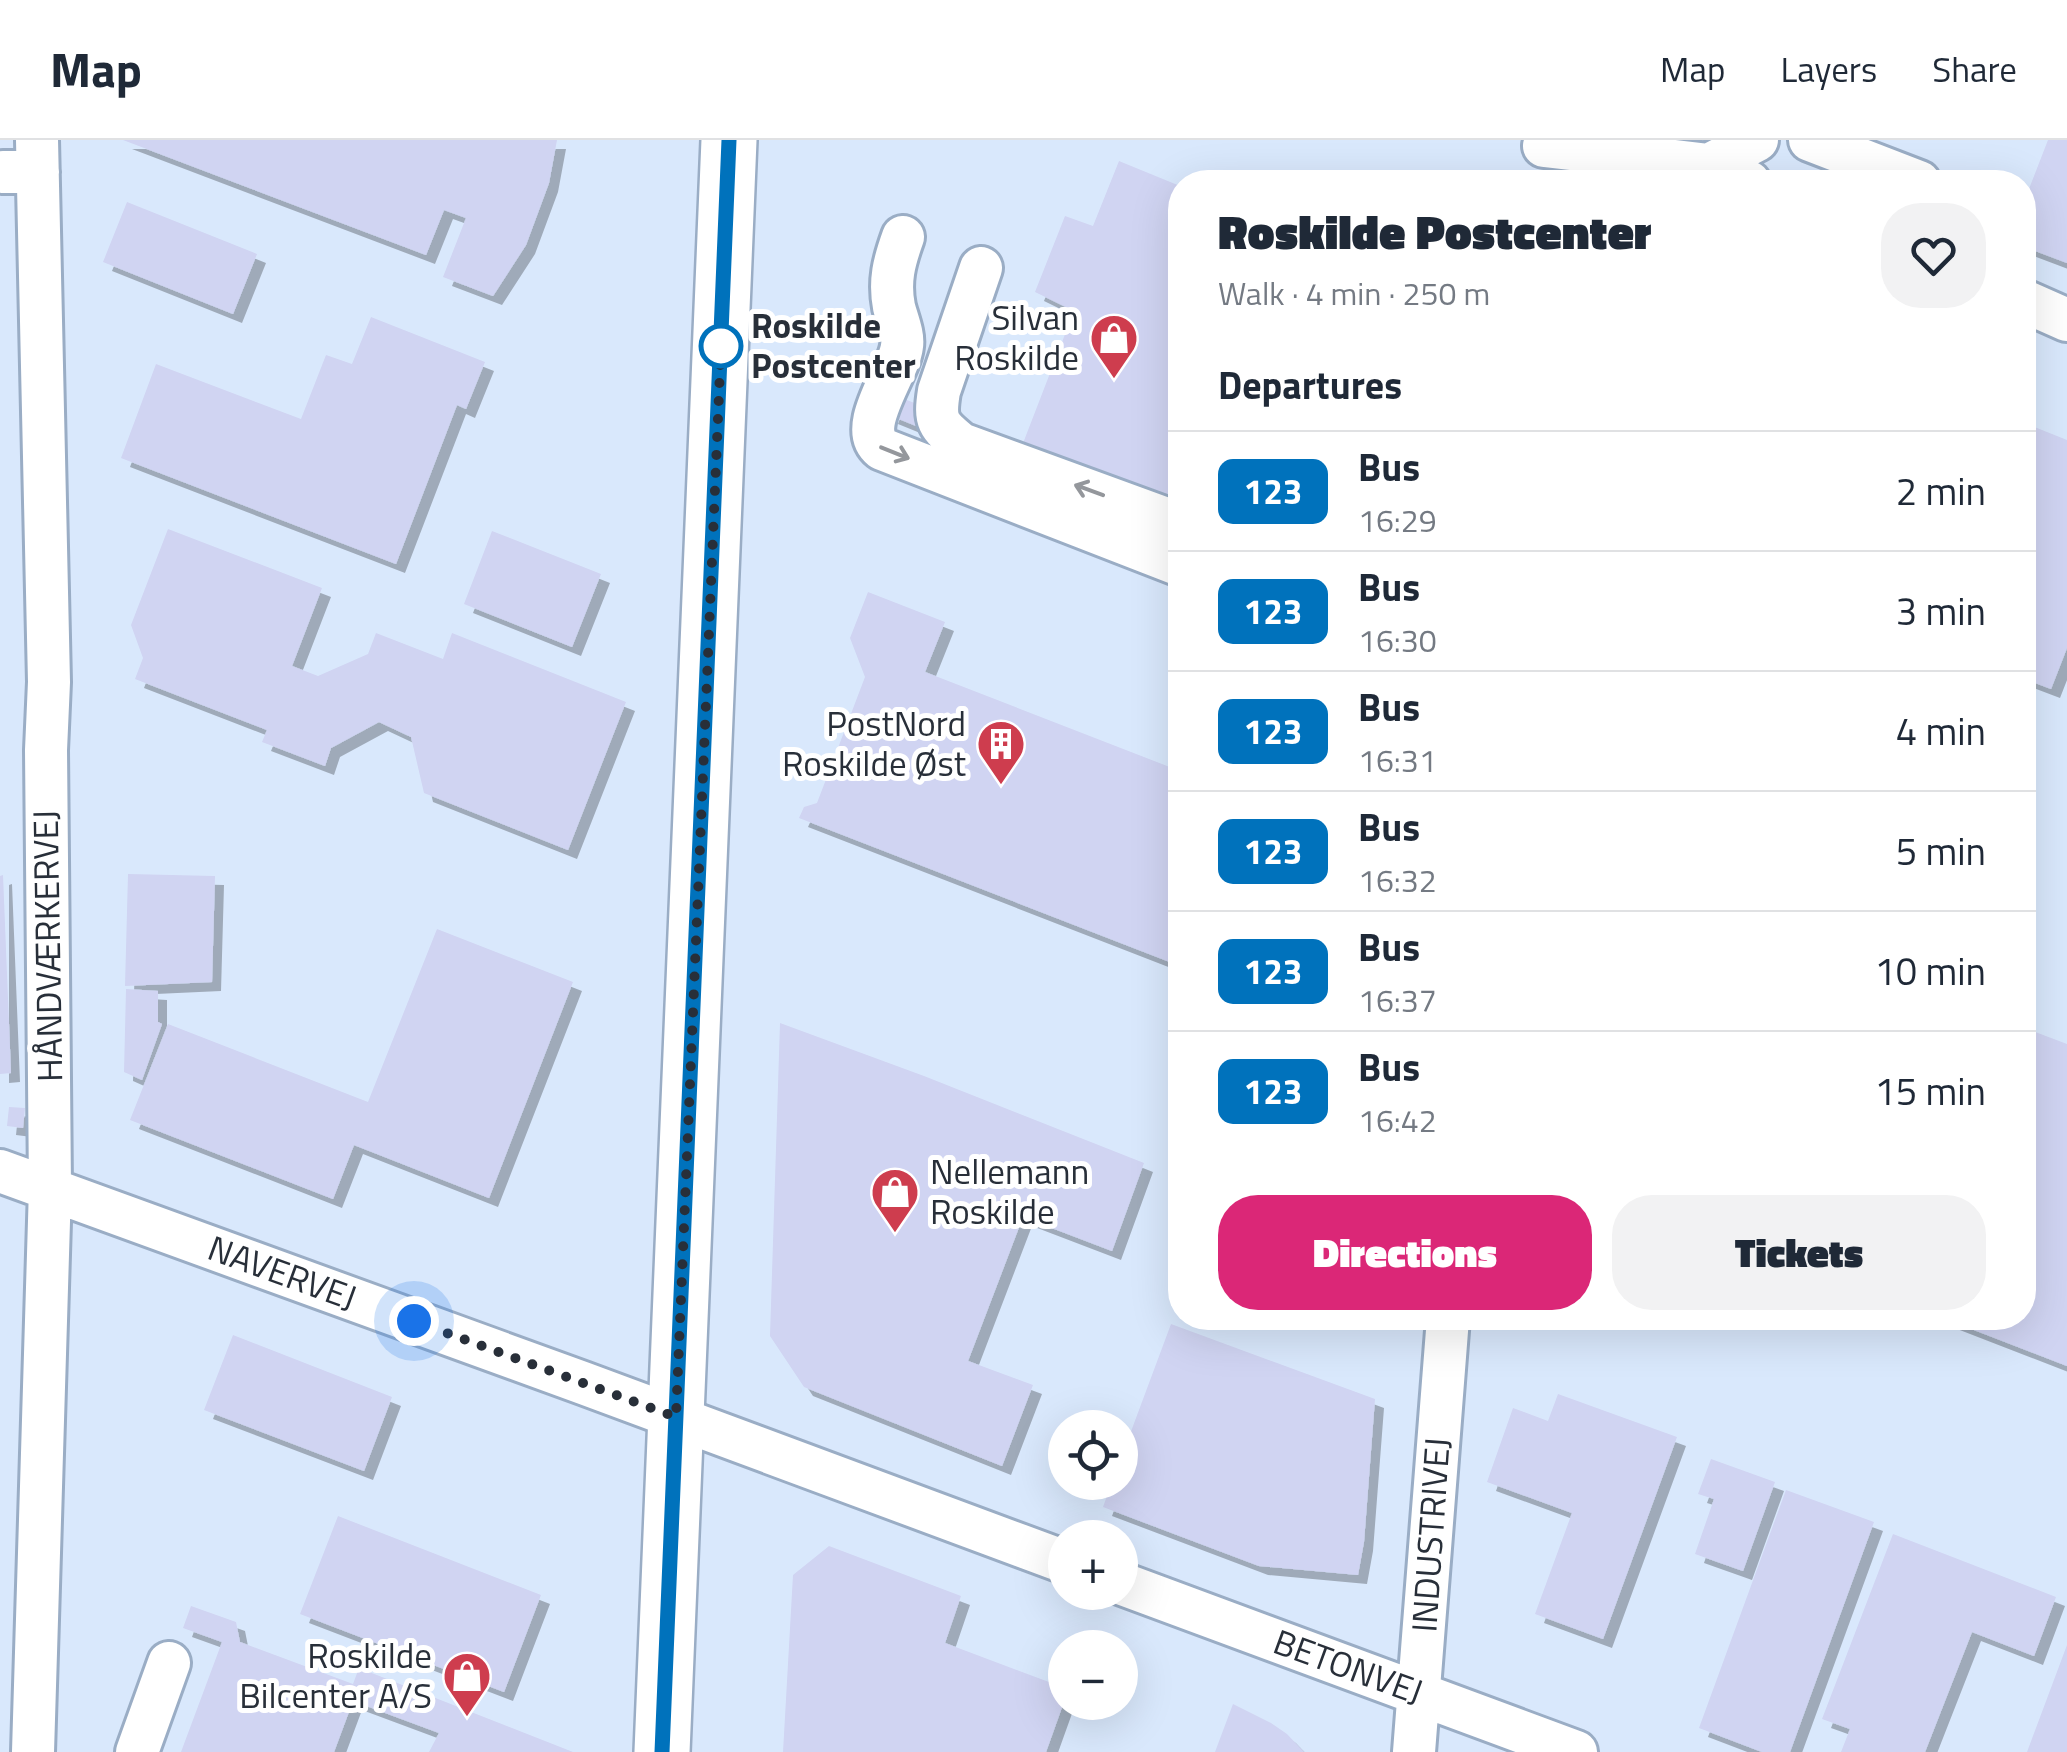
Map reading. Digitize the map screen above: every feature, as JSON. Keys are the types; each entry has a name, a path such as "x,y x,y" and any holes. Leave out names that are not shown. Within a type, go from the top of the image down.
{"main road":[{"path":"662,1752 729,140"}],"street":[{"path":"1709,165 1757,140"},
{"path":"1810,140 1888,170"},
{"path":"1544,156 1709,165 1721,170"},
{"name":"HÅNDVÆRKERVEJ","path":"26,161 48,682 50,1188 33,1752"},
{"path":"902,237 892,268 892,293 903,345 875,420 876,444 882,450 1168,560"},
{"path":"982,268 940,391 936,408 941,428 961,444 1168,520"},
{"path":"2036,306 2067,320"},
{"name":"NAVERVEJ","path":"0,1171 676,1417"},
{"name":"INDUSTRIVEJ","path":"1414,1752 1447,1330"},
{"path":"676,1417 1048,1556"},
{"name":"BETONVEJ","path":"1138,1589 1576,1752"},
{"path":"137,1752 169,1663"}],"shaded area":[{"path":"0,140 2067,140 2067,1752 0,1752"}],"building":[{"path":"123,140 557,140 549,183 526,245 493,296 443,277 466,218 444,210 426,255"},
{"path":"2048,140 2067,140 2067,263 2036,251 2036,171"},
{"name":"Silvan Roskilde","path":"1119,161 1168,181 1168,510 1020,451 1074,311 1035,292 1065,216 1093,226"},
{"path":"127,202 257,254 233,314 103,262"},
{"path":"371,317 485,362 466,409 457,405 396,564 121,458 156,364 301,419 326,355 352,364"},
{"path":"896,396 928,408 921,428 889,415"},
{"path":"2036,428 2067,440 2067,648 2051,689 2036,683"},
{"path":"168,529 322,588 292,666 318,676 368,654 376,633 443,659 452,633 626,702 568,850 424,793 411,737 379,722 331,748 325,766 262,742 267,730 135,679 143,658 131,625"},
{"path":"492,531 601,574 572,647 464,604"},
{"name":"PostNord Roskilde Øst","path":"868,592 945,622 925,672 1168,766 1168,961 799,818 804,807 817,803 865,677 850,638"},
{"path":"128,874 215,876 212,982 125,986"},
{"path":"3,875 11,1073 0,1074 0,876"},
{"path":"437,929 573,982 489,1198 354,1145 333,1199 130,1120 168,1024 368,1102"},
{"path":"126,989 158,991 158,1022 162,1024 142,1080 124,1072"},
{"name":"Nellemann Roskilde","path":"780,1023 1144,1163 1112,1251 1023,1217 968,1361 1033,1385 1002,1466 804,1387 770,1336"},
{"path":"2036,1032 2067,1044 2067,1366 1974,1330 2036,1330"},
{"path":"9,1107 25,1108 23,1128 7,1126"},
{"path":"1169,1330 1187,1330 1375,1399 1358,1575 1259,1566 1103,1507 1106,1500 1138,1500 1138,1413"},
{"path":"233,1335 392,1397 364,1471 204,1410"},
{"path":"1558,1394 1677,1437 1603,1639 1535,1614 1572,1513 1487,1482 1513,1408 1548,1421"},
{"path":"1711,1459 1775,1482 1743,1571 1695,1554 1714,1499 1698,1494"},
{"path":"1786,1490 1874,1522 1790,1752 1762,1752 1699,1728"},
{"path":"338,1516 541,1595 504,1692 300,1614"},
{"path":"1893,1534 2056,1597 2034,1656 1972,1632 1925,1752 1841,1752 1850,1729 1822,1719"},
{"path":"829,1546 961,1596 945,1643 1048,1682 1048,1720 1057,1720 1046,1752 783,1752 793,1575"},
{"path":"191,1606 236,1622 240,1642 353,1684 359,1668 573,1752 429,1752 439,1733 353,1701 334,1752 181,1752 222,1642 183,1628"},
{"path":"2067,1645 2067,1752 2027,1752"},
{"path":"1233,1704 1271,1723 1304,1752 1215,1752"}],"bus line":[{"name":"123","path":"662,1752 729,140"}],"place":[{"name":"Roskilde Postcenter","path":"721,346"},
{"name":"Silvan Roskilde","path":"1114,380"},
{"name":"PostNord Roskilde Øst","path":"1001,786"},
{"name":"Nellemann Roskilde","path":"895,1234"},
{"name":"Roskilde Bilcenter A/S","path":"467,1718"}],"route":[{"path":"414,1321 676,1417 721,346"}]}
